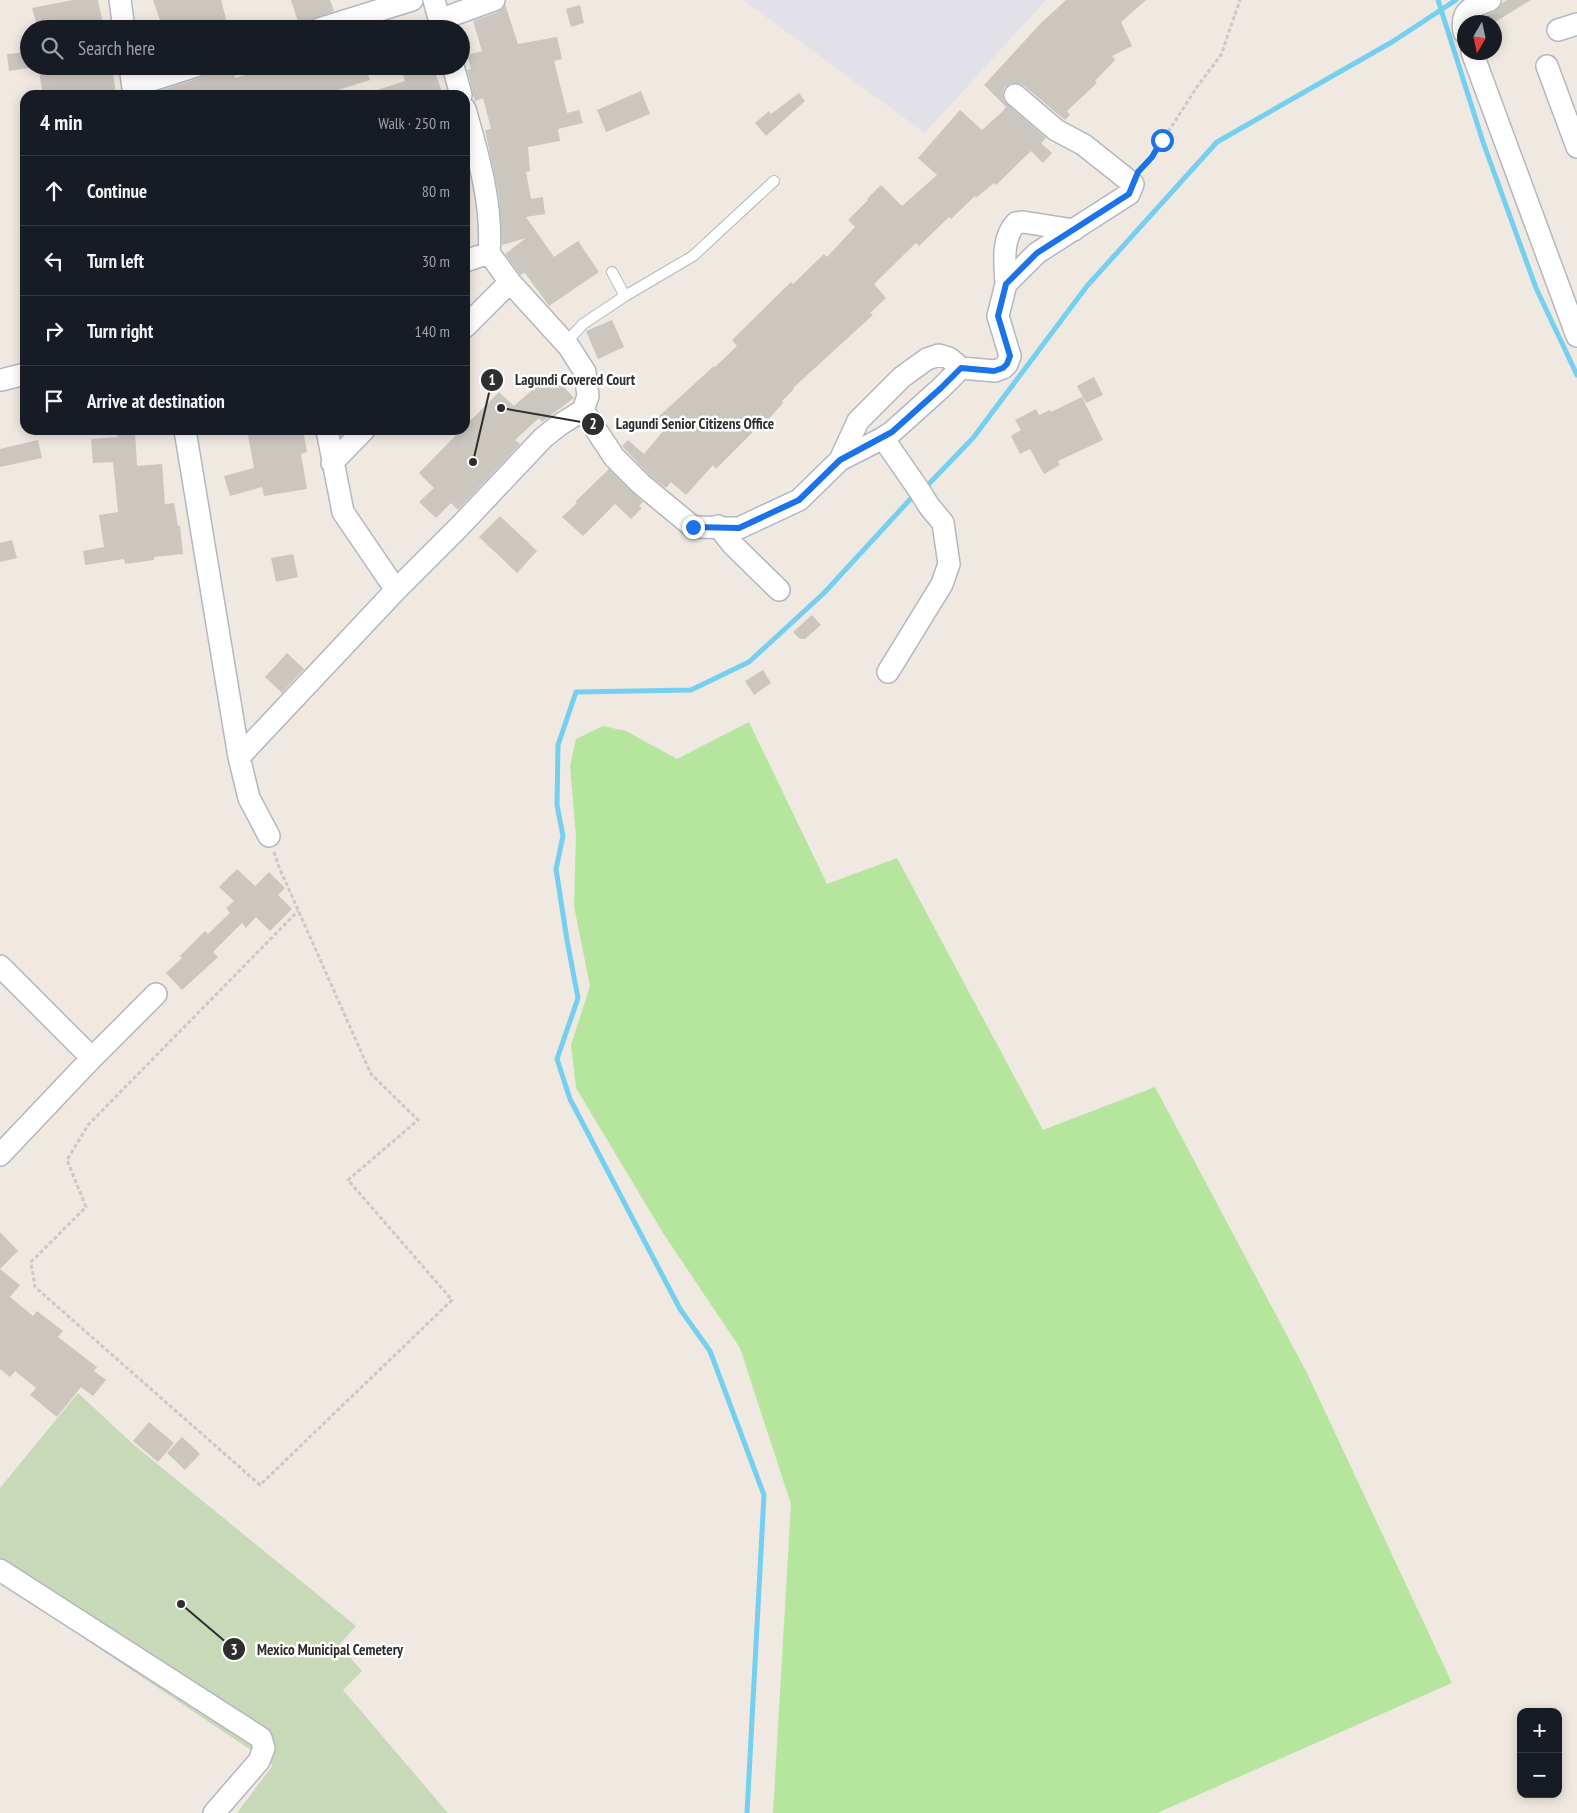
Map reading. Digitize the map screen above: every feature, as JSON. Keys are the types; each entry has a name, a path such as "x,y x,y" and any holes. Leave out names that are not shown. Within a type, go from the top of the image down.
{"street":[{"path":"120,0 123,20"},
{"path":"347,20 412,0"},
{"path":"439,16 494,0"},
{"path":"1465,15 1469,9 1490,0"},
{"path":"1475,60 1577,336"},
{"path":"1548,66 1577,148"},
{"path":"132,82 160,75"},
{"path":"455,75 460,90"},
{"path":"1006,284 1037,253 1129,194 1133,184 1084,145 1056,130 1015,95"},
{"path":"239,757 396,590 460,526 543,438 583,410 588,396 585,372 569,347 510,282 489,253 490,238 487,200 470,143"},
{"path":"840,460 858,421 902,377 927,359 939,355 949,358 961,368 994,371 1003,368 1010,356 998,316 1006,284 1005,248 1009,233 1016,223 1023,222 1074,230"},
{"path":"470,259 489,253"},
{"path":"470,322 510,282"},
{"path":"583,410 614,457 641,484 693,527 718,526 739,528 799,500 840,460 892,432 961,368"},
{"path":"1,380 20,375"},
{"path":"186,435 239,757 249,798 269,836"},
{"path":"328,435 343,512 396,590"},
{"path":"332,463 359,435"},
{"path":"883,438 929,506 943,523 949,564 942,584 888,672"},
{"path":"718,526 732,545 779,590"},
{"path":"0,966 92,1058"},
{"path":"0,1155 156,994"},
{"path":"0,1570 261,1738 264,1748 258,1762 214,1813"}],"lane":[{"path":"569,347 572,336 583,324 625,296 693,256 774,181"},
{"path":"612,272 625,296"}],"path":[{"path":"1133,184 1138,172 1152,157 1197,87 1221,55 1240,0"},
{"path":"269,836 279,866 370,1074 418,1120 348,1180 452,1300 260,1485 35,1287 32,1262 86,1207 67,1160 88,1125 298,910"}],"shaded area":[{"path":"743,0 1046,0 925,133"}],"green space":[{"path":"749,722 827,884 897,858 1043,1130 1155,1087 1307,1373 1452,1683 1157,1813 773,1813 791,1504 740,1348 663,1233 576,1088 571,1045 590,986 574,906 576,836 570,766 576,739 603,726 626,731 677,759"},
{"path":"78,1393 134,1445 356,1626 339,1645 362,1671 343,1690 448,1813 237,1813 273,1765 0,1582 0,1488"}],"building":[{"path":"73,0 98,0 102,20 35,20 32,8"},
{"path":"153,0 221,0 226,20 160,20"},
{"path":"291,0 330,0 334,11 312,20 297,20"},
{"path":"1066,0 1146,0 1121,22 1132,46 1112,56 1115,60 1095,81 1097,83 1067,111 1070,115 1065,120 1023,85 1011,83 1005,87 1003,99 1046,138 1041,143 1052,153 1043,163 1031,151 996,185 994,183 976,198 975,196 951,219 949,217 919,246 916,243 874,284 886,298 870,313 873,315 793,388 766,422 764,421 716,469 713,465 686,495 671,482 666,488 649,475 622,446 628,440 644,454 665,429 657,418 737,346 732,340 791,282 793,284 824,254 827,257 855,227 848,220 881,185 902,206 937,175 918,158 960,110 982,130 1003,111 1006,107 984,85 1040,24"},
{"path":"1507,0 1531,0 1502,18 1502,15 1486,15 1499,8"},
{"path":"505,4 518,44 557,37 562,59 554,61 567,113 579,110 583,123 558,129 560,141 528,147 530,171 526,172 531,199 543,197 545,214 526,217 554,257 578,241 599,272 549,306 525,273 520,275 505,254 526,238 502,245 499,197 485,130 491,129 483,98 475,101 468,75 470,75 471,69 470,54 482,51 473,21 498,12"},
{"path":"580,5 584,23 571,27 566,9"},
{"path":"20,53 20,69 9,71 7,54"},
{"path":"40,75 113,75 115,90 42,90"},
{"path":"204,75 234,75 235,78 245,75 368,75 370,80 338,90 161,90"},
{"path":"403,75 436,75 441,90 377,90 405,81"},
{"path":"641,91 650,114 606,132 597,110"},
{"path":"799,93 805,101 766,136 755,123 769,111 771,114"},
{"path":"612,320 624,347 598,359 586,331"},
{"path":"551,373 574,398 542,422 539,418 515,440 520,444 458,510 451,503 436,518 419,502 434,488 419,473 456,435 470,435 470,421 499,392 514,406"},
{"path":"1094,377 1103,395 1086,403 1077,386"},
{"path":"1082,397 1103,440 1058,461 1060,465 1044,474 1030,449 1020,454 1011,436 1021,430 1015,420 1036,409 1039,415 1050,410 1051,412"},
{"path":"118,435 135,435 137,466 162,464 165,504 174,503 178,526 180,526 183,554 154,557 154,560 125,564 124,559 85,565 83,551 104,547 99,515 118,512 113,462 93,463 91,439 118,437"},
{"path":"248,435 304,435 307,452 301,454 307,489 264,496 262,487 230,496 224,476 254,468"},
{"path":"38,440 42,458 0,467 0,449"},
{"path":"609,469 643,502 639,506 642,508 631,519 615,504 583,536 562,517"},
{"path":"500,516 537,551 517,573 479,537"},
{"path":"12,540 17,558 0,562 0,543"},
{"path":"293,554 298,577 276,582 271,558"},
{"path":"812,615 821,625 805,639 800,639 793,632"},
{"path":"287,653 304,669 282,693 265,677"},
{"path":"763,670 771,683 754,695 745,681"},
{"path":"237,869 255,886 269,872 285,888 278,895 292,909 270,931 256,917 246,928 242,923 213,952 218,957 182,990 166,973 182,958 180,956 205,931 208,934 230,913 226,908 234,901 219,887"},
{"path":"0,1232 18,1251 0,1269"},
{"path":"0,1269 20,1285 10,1297 33,1316 37,1311 63,1331 58,1337 97,1367 94,1371 106,1380 93,1396 81,1387 57,1417 30,1395 36,1388 15,1371 10,1377 0,1369"},
{"path":"149,1422 174,1443 158,1462 133,1441"},
{"path":"182,1437 200,1454 185,1470 167,1453"}],"waterway":[{"path":"1438,0 1483,142 1536,288 1577,375"},
{"path":"925,488 973,438 1087,286 1217,142 1392,42 1456,0"},
{"path":"747,1813 764,1495 710,1351 680,1309 570,1099 557,1059 578,998 556,869 563,836 557,805 558,745 576,692 691,690 749,662 824,593 916,493"}],"place":[{"name":"Lagundi Senior Citizens Office","path":"501,408"},
{"name":"Lagundi Covered Court","path":"473,462"},
{"name":"Mexico Municipal Cemetery","path":"181,1604"}],"route":[{"path":"693,527 718,526 739,528 799,500 840,460 892,432 961,368 994,371 1003,368 1010,356 998,316 1006,284 1037,253 1129,194 1138,172 1152,157 1162,140"}]}
